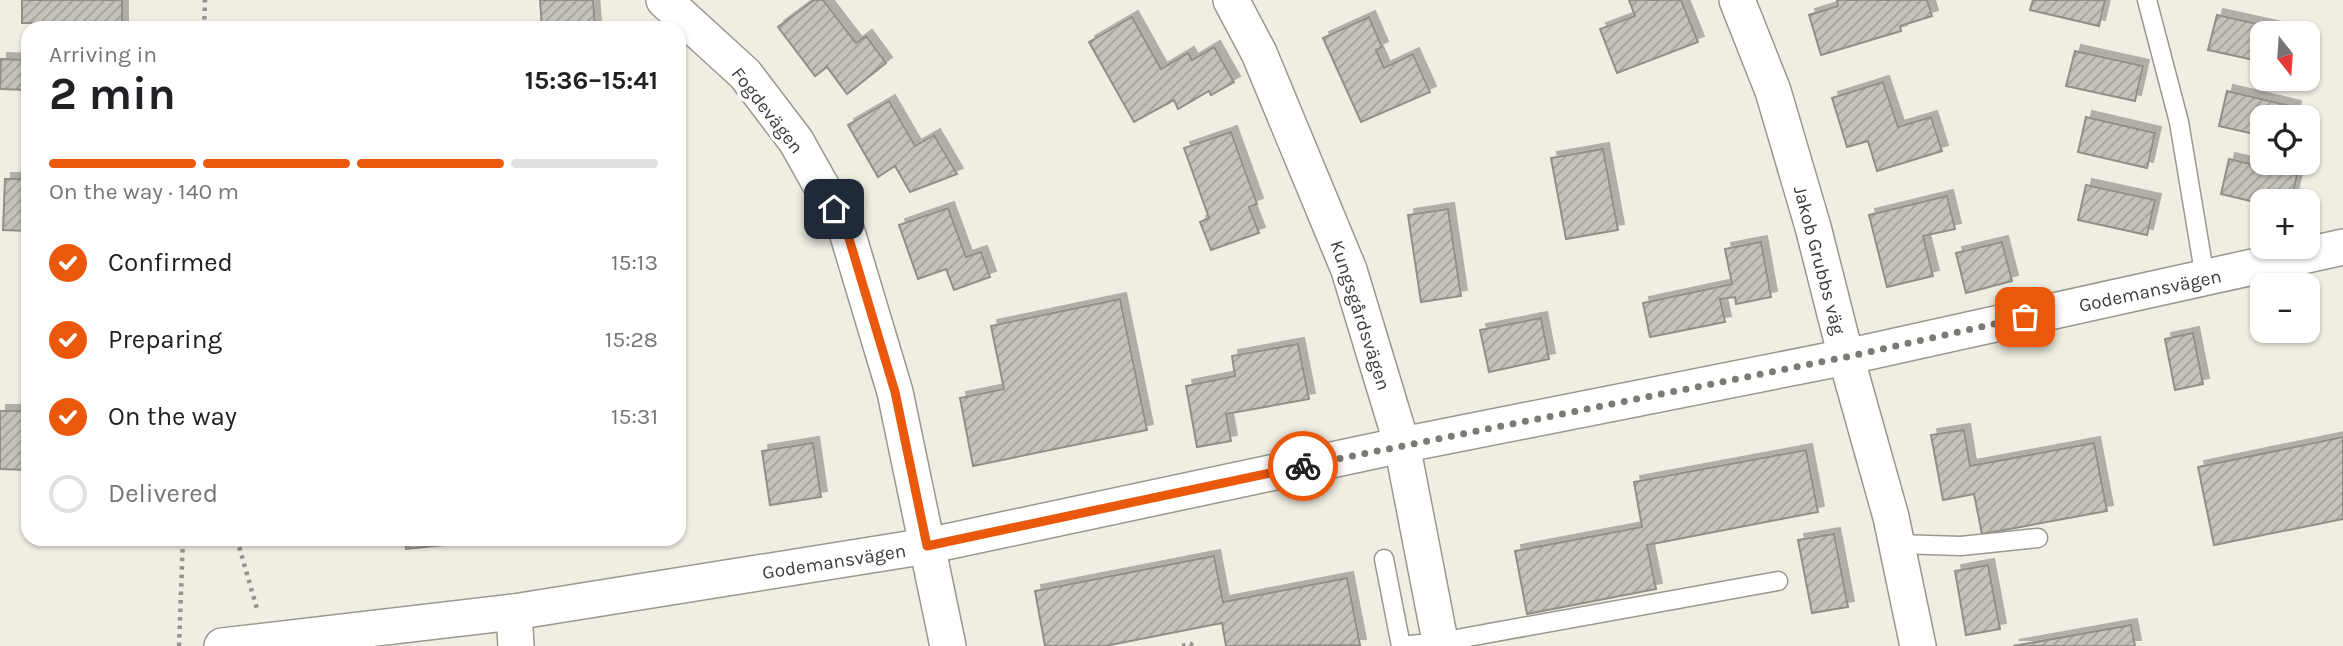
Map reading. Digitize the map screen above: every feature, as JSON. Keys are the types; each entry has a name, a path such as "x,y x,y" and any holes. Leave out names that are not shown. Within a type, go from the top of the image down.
{"street":[{"name":"Fogdevägen","path":"664,0 745,74 796,141 847,232 895,392 948,646"},
{"name":"Kungsgårdsvägen","path":"1231,0 1259,53 1349,270 1402,445 1441,644"},
{"name":"Jakob Grubbs väg","path":"1737,0 1773,91 1813,227 1891,517 1918,646"},
{"name":"Godemansvägen","path":"222,646 267,640 515,629 927,546 1402,445 1846,357 2343,247"}],"lane":[{"path":"2147,0 2179,122 2205,278"},
{"path":"1897,544 1961,546 2038,538"},
{"path":"1384,559 1401,646 1497,639 1778,581"}],"path":[{"path":"204,21 205,0"},
{"path":"178,646 183,546"},
{"path":"239,546 267,640"},
{"path":"1182,646 1192,646"}],"building":[{"path":"22,0 122,0 122,21 22,21"},
{"path":"540,0 593,0 594,21 542,21"},
{"path":"814,0 823,0 856,43 866,36 886,63 847,94 827,67 815,76 778,27"},
{"path":"1629,0 1681,0 1698,42 1617,73 1600,29 1635,16"},
{"path":"1837,0 1927,0 1932,16 1900,26 1901,31 1821,55 1809,15 1838,6"},
{"path":"2033,0 2105,0 2099,26 2030,10"},
{"path":"2217,15 2250,22 2250,59 2208,50"},
{"path":"1132,17 1161,69 1188,53 1192,60 1214,47 1234,82 1211,95 1209,91 1178,109 1174,100 1134,122 1089,42"},
{"path":"1369,17 1382,47 1376,50 1384,68 1413,54 1430,92 1361,122 1323,38"},
{"path":"2075,51 2143,66 2135,101 2066,86"},
{"path":"1,59 21,60 21,90 0,89"},
{"path":"1883,82 1898,127 1931,117 1942,151 1877,171 1868,141 1847,147 1832,98"},
{"path":"2227,91 2286,105 2250,105 2250,133 2219,126"},
{"path":"889,101 915,146 934,135 957,174 910,192 895,166 878,177 848,125"},
{"path":"2086,117 2155,133 2147,168 2078,152"},
{"path":"1231,132 1257,204 1249,207 1259,233 1211,250 1200,222 1209,218 1184,148"},
{"path":"1603,149 1618,230 1566,239 1551,158"},
{"path":"2229,159 2250,164 2250,175 2297,175 2294,189 2250,189 2250,201 2221,194"},
{"path":"5,179 21,179 21,231 3,230"},
{"path":"2086,185 2155,200 2147,235 2078,220"},
{"path":"1947,196 1955,229 1923,236 1933,276 1887,287 1869,215"},
{"path":"948,208 966,257 981,252 990,277 954,290 946,269 918,279 899,225"},
{"path":"1448,209 1461,296 1421,302 1408,215"},
{"path":"1761,242 1771,297 1736,304 1735,297 1720,299 1725,322 1650,337 1643,303 1732,284 1725,249"},
{"path":"2002,242 2012,281 1966,293 1956,253"},
{"path":"1120,299 1147,430 973,466 960,398 1004,389 991,326"},
{"path":"1541,318 1549,359 1489,372 1480,330"},
{"path":"2193,333 2203,384 2175,390 2165,339"},
{"path":"1298,344 1309,399 1226,414 1231,441 1197,447 1186,386 1235,376 1232,356"},
{"path":"0,411 21,411 21,470 0,469"},
{"path":"1964,430 1970,466 2094,443 2107,511 1982,534 1974,494 1943,500 1931,435"},
{"path":"2343,437 2343,519 2214,545 2198,467"},
{"path":"813,443 821,497 770,505 762,451"},
{"path":"1806,450 1818,512 1647,545 1656,589 1527,614 1515,551 1642,527 1634,482"},
{"path":"1834,534 1848,607 1812,613 1798,540"},
{"path":"406,546 434,546 406,549"},
{"path":"1214,556 1223,602 1347,578 1360,645 1226,646 1222,623 1105,646 1045,646 1035,591"},
{"path":"1988,565 2000,629 1966,635 1955,571"},
{"path":"2131,625 2135,646 2013,646"}],"way so far":[{"path":"1303,466 1846,357 2025,317"}],"route":[{"path":"834,209 847,232 895,392 927,546 1303,466"}]}
